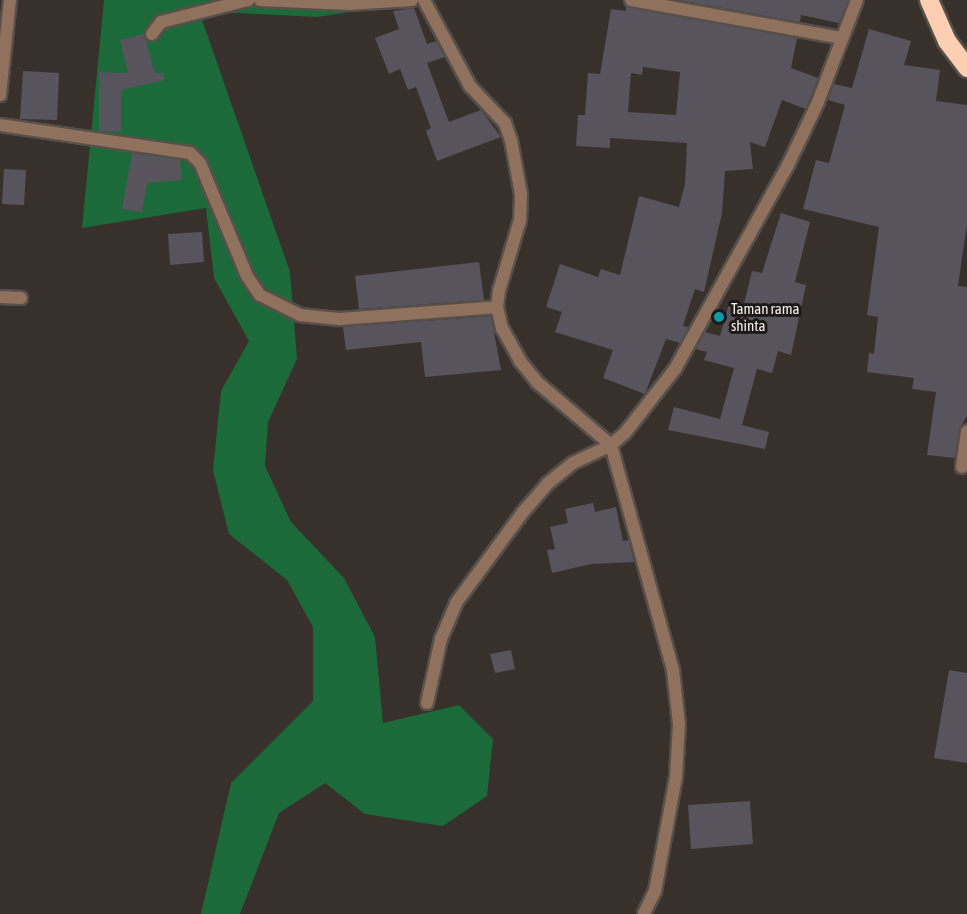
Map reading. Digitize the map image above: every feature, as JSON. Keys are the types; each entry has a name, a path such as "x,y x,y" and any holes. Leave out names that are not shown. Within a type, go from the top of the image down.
{"highway":[{"path":"929,0 947,41 967,68"}],"street":[{"path":"0,95 10,0"},
{"path":"152,34 161,22 248,0"},
{"path":"260,0 349,4 412,0"},
{"path":"424,0 470,86 505,123 511,140 522,194 520,220 497,306 502,328 532,375 612,445 674,670 679,724 667,837 655,891 644,914"},
{"path":"631,0 843,38"},
{"path":"427,703 441,639 456,603 547,484 573,463 612,445 638,419 675,369 788,165 857,0"},
{"path":"0,125 190,153 200,163 247,276 260,294 300,315 362,318 497,306"},
{"path":"0,297 21,297"},
{"path":"963,467 967,432"}],"green space":[{"path":"104,0 427,0 317,17 199,11 290,272 297,359 268,422 265,466 291,522 344,578 375,637 383,723 459,705 493,739 487,796 443,826 365,814 325,783 279,813 240,914 201,914 231,783 313,701 313,627 287,580 229,534 213,470 221,391 249,341 214,278 206,208 82,228"}],"building":[{"path":"678,0 848,0 839,23 801,15 800,22"},
{"path":"626,7 797,38 791,68 818,78 806,109 782,100 765,147 750,142 753,169 725,171 722,213 704,292 695,289 683,326 689,327 680,343 666,339 645,394 603,378 613,350 555,332 562,312 546,307 560,264 598,277 601,269 620,275 639,196 679,207 685,184 687,143 610,138 610,148 576,146 578,115 585,115 588,73 600,74 611,9 626,11","holes":["643,67 680,72 676,115 628,112 631,73 642,75"]},
{"path":"414,8 427,44 436,41 445,57 427,63 449,122 481,110 501,137 437,161 426,131 431,128 416,87 408,90 400,69 389,74 375,38 399,29 393,11"},
{"path":"869,29 911,41 904,65 940,70 936,101 967,105 967,224 958,286 967,287 967,416 959,429 955,458 927,455 936,392 912,389 914,378 867,372 869,353 874,354 878,317 867,315 879,227 803,209 816,160 829,163 845,105 828,100 834,84 852,88"},
{"path":"144,34 155,73 164,73 164,80 121,90 121,132 99,131 99,72 128,73 120,40"},
{"path":"23,71 59,73 57,120 20,119"},
{"path":"132,153 180,160 182,180 147,183 142,212 122,209"},
{"path":"4,169 26,170 24,205 2,204"},
{"path":"781,213 810,222 795,282 806,285 791,355 778,351 772,373 757,369 742,425 769,432 765,449 668,430 674,407 720,419 734,368 704,360 707,352 696,349 705,332 720,336 730,300 744,304 752,271 762,273"},
{"path":"202,232 204,262 170,265 168,234"},
{"path":"479,262 484,300 359,309 355,276"},
{"path":"491,316 501,370 425,377 421,342 346,350 343,327"},
{"path":"593,503 595,512 616,507 623,541 629,540 634,562 591,564 552,573 547,550 555,549 550,527 568,523 565,509"},
{"path":"511,650 515,669 495,673 490,654"},
{"path":"949,670 967,673 967,763 934,758"},
{"path":"750,801 753,844 691,849 688,805"}],"place":[{"name":"Taman rama shinta","path":"719,317"}]}
